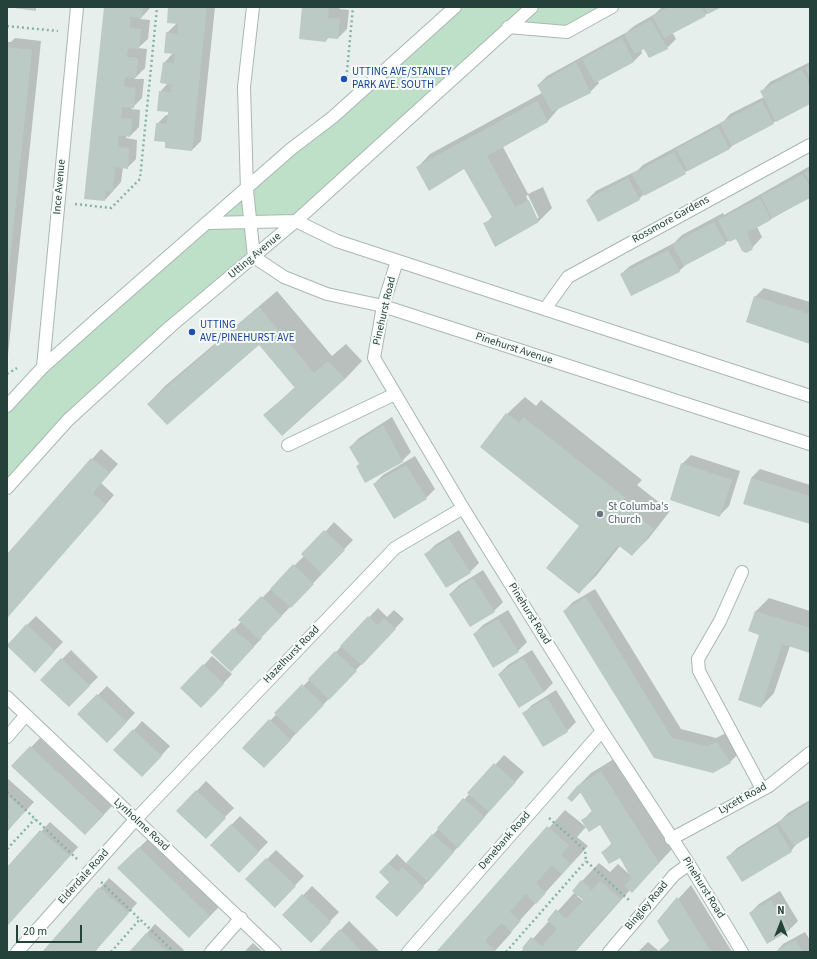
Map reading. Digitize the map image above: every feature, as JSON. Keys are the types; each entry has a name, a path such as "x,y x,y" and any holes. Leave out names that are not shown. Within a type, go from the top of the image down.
{"street":[{"name":"Ince Avenue","path":"43,367 77,7"},
{"path":"253,7 244,87 247,190 254,257"},
{"path":"7,406 43,367 247,190 291,149 343,108 445,11 456,7"},
{"name":"Utting Avenue","path":"7,488 68,420 171,326 296,221 508,27 532,7"},
{"path":"508,27 567,32 612,7"},
{"name":"Rossmore Gardens","path":"544,309 568,276 810,145"},
{"path":"208,223 296,221 337,241 810,396"},
{"name":"Pinehurst Avenue","path":"254,257 284,276 328,294 383,306 810,444"},
{"name":"Pinehurst Road","path":"397,261 383,306 374,358 463,508 602,731 671,839 689,864 742,952"},
{"path":"288,445 396,394"},
{"name":"Hazelhurst Road","path":"135,820 395,548 463,508"},
{"path":"742,572 720,621 698,659 699,671 762,789"},
{"name":"Lynholme Road","path":"7,697 275,952"},
{"path":"7,737 26,715"},
{"name":"Denebank Road","path":"408,952 602,731"},
{"name":"Lycett Road","path":"671,839 762,789 800,763 810,754"},
{"name":"Elderdale Road","path":"17,952 135,820"},
{"name":"Bingley Road","path":"609,952 674,875 689,864"},
{"path":"211,952 241,918"}],"path":[{"path":"58,202 111,208 140,179 157,7"},
{"path":"343,108 353,7"},
{"path":"7,26 75,32"},
{"path":"536,806 585,850 586,861 642,912"},
{"path":"7,850 35,819"},
{"path":"506,952 586,861"},
{"path":"111,952 140,919"}],"green space":[{"path":"455,7 612,7 567,32 508,27 296,221 251,222 254,257 171,326 7,488 7,406"}],"building":[{"path":"7,7 36,7 36,11"},
{"path":"104,7 143,7 142,18 131,17 130,21 130,28 141,29 139,49 128,48 127,57 138,58 136,78 125,77 124,87 136,88 134,108 122,107 121,118 132,119 130,137 119,135 118,141 118,147 129,148 128,169 115,167 113,192 106,191 105,201 84,199"},
{"path":"168,7 207,7 192,151 165,148 165,142 154,141 156,123 167,124 168,112 157,111 159,91 171,92 172,85 160,83 163,62 174,63 175,54 164,53 166,32 177,34 178,30 178,24 167,23"},
{"path":"302,7 329,7 328,18 340,19 338,39 326,38 326,42 299,39"},
{"path":"669,7 702,7 706,16 664,38 652,16"},
{"path":"704,7 722,7 708,14"},
{"path":"651,20 668,49 649,58 644,49 635,54 624,34"},
{"path":"622,38 634,62 595,83 582,59"},
{"path":"7,47 32,50 8,279 7,279"},
{"path":"576,62 591,93 552,112 537,85"},
{"path":"810,65 810,78 805,68"},
{"path":"802,69 810,86 810,104 776,122 760,91"},
{"path":"537,101 548,122 487,156 515,207 529,200 539,222 495,247 483,223 493,219 464,169 429,191 416,167"},
{"path":"762,101 774,124 732,146 720,123"},
{"path":"718,127 730,149 688,171 676,149"},
{"path":"674,152 686,174 644,196 632,174"},
{"path":"810,170 810,183 804,173"},
{"path":"803,174 810,187 810,198 772,218 761,196"},
{"path":"628,178 640,200 598,222 586,200"},
{"path":"760,198 771,220 747,233 753,247 752,250 746,253 742,251 736,239 729,242 718,220"},
{"path":"714,222 726,244 684,266 672,244"},
{"path":"668,250 680,272 631,296 620,274"},
{"path":"754,296 810,314 810,344 746,322"},
{"path":"259,307 314,373 328,361 345,379 282,436 263,415 295,388 259,345 167,425 147,404"},
{"name":"St Columba's Church","path":"506,413 519,423 523,417 625,497 621,503 654,529 632,556 618,545 579,594 546,568 579,526 480,447"},
{"path":"383,425 403,462 365,483 356,466 359,464 349,447"},
{"path":"91,458 110,473 93,493 106,505 7,618 7,554"},
{"name":"St Columba's Church","path":"681,463 732,480 720,517 670,500"},
{"path":"406,465 427,499 394,519 373,484"},
{"path":"751,478 810,496 810,524 743,504"},
{"path":"324,530 345,550 322,574 301,554"},
{"path":"449,539 471,573 446,588 424,554"},
{"path":"293,564 314,584 291,608 270,589"},
{"path":"473,578 495,612 470,627 449,594"},
{"path":"261,596 282,616 259,640 238,620"},
{"path":"586,597 672,738 707,746 717,742 731,763 713,773 654,758 563,611"},
{"path":"755,611 810,628 810,653 782,644 761,708 738,700 759,635 748,631"},
{"path":"368,616 378,625 384,618 396,629 362,665 340,646"},
{"path":"498,619 519,652 493,668 473,634"},
{"path":"26,624 55,651 35,673 7,646"},
{"path":"233,628 254,647 231,672 210,652"},
{"path":"335,651 357,671 329,700 308,679"},
{"path":"61,658 90,686 69,707 40,680"},
{"path":"523,658 544,692 519,708 498,674"},
{"path":"203,664 224,684 201,708 180,688"},
{"path":"302,684 324,705 296,734 274,713"},
{"path":"97,694 127,722 107,743 77,714"},
{"path":"547,698 568,732 543,747 522,713"},
{"path":"269,719 291,740 264,768 242,748"},
{"path":"133,729 162,756 142,777 113,750"},
{"path":"30,746 104,815 85,835 11,766"},
{"path":"494,763 516,782 489,812 467,793"},
{"path":"601,771 659,863 632,893 624,886 631,878 620,858 609,864 601,852 612,845 600,825 589,832 581,820 593,813 580,792 572,802 567,798 577,786"},
{"path":"196,790 226,818 206,839 176,811"},
{"path":"7,795 25,811 7,832"},
{"path":"463,798 485,817 458,848 437,828"},
{"path":"810,802 810,836 794,846 778,822"},
{"path":"231,824 259,852 239,873 210,845"},
{"path":"547,826 569,845 561,855 571,864 562,874 552,865 536,883 546,893 536,904 526,894 510,912 521,921 511,932 501,923 485,941 495,950 494,952 436,952"},
{"path":"776,826 792,852 742,882 726,857"},
{"path":"40,830 70,856 7,926 7,867"},
{"path":"432,834 454,852 428,882 406,863"},
{"path":"139,847 210,916 189,938 117,868"},
{"path":"266,858 296,886 275,908 245,879"},
{"path":"388,863 398,872 402,867 424,887 397,917 375,897 389,882 379,872"},
{"path":"581,880 592,890 600,881 621,899 574,952 526,952 522,948 531,937 542,946 557,929 547,920 556,909 566,919 583,900 572,891"},
{"path":"99,887 129,913 95,952 42,952"},
{"path":"302,894 331,922 311,943 282,915"},
{"path":"677,897 711,952 661,952 659,950 670,942 657,921"},
{"path":"771,900 790,930 767,944 749,913"},
{"path":"340,929 354,944 363,952 319,951"},
{"path":"146,933 168,952 129,952"},
{"path":"795,940 803,952 775,952"}],"place":[{"name":"UTTING AVE/STANLEY PARK AVE. SOUTH","path":"344,79"},
{"name":"UTTING AVE/PINEHURST AVE","path":"192,332"},
{"name":"St Columba's Church","path":"600,514"}]}
